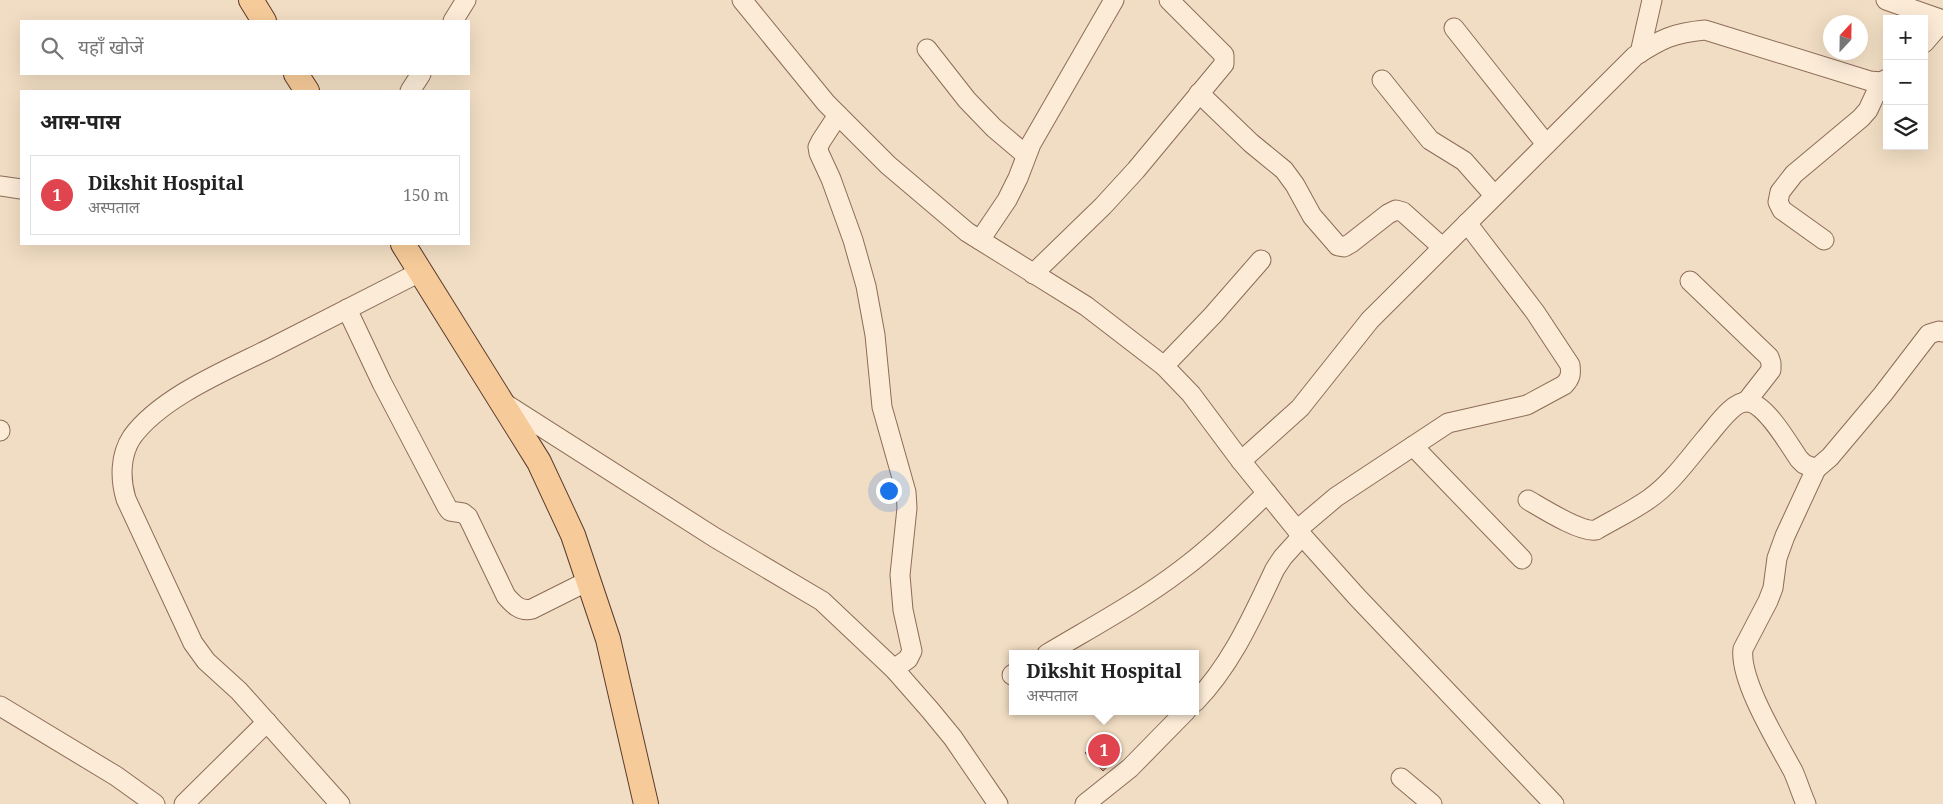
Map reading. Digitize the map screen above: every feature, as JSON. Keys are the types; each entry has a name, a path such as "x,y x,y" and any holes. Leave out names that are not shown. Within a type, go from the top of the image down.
{"main road":[{"path":"251,0 263,20"},
{"path":"297,75 306,90"},
{"path":"404,245 539,462 573,535 608,639 646,804"}],"street":[{"path":"454,20 466,0"},
{"path":"742,0 796,68 838,115 888,165 967,232 1086,306 1164,366 1191,394 1241,461 1300,533 1357,597 1554,804"},
{"path":"980,240 1007,200 1018,178 1026,154 1114,0"},
{"path":"1034,274 1103,206 1136,170 1224,64 1224,56 1169,0"},
{"path":"1640,53 1652,0"},
{"path":"1886,0 1943,20"},
{"path":"1928,38 1943,24"},
{"path":"1454,28 1546,144"},
{"path":"1241,461 1300,408 1370,320 1494,195 1640,53 1665,38 1683,32 1705,30 1870,81 1883,81"},
{"path":"927,49 966,100 994,128 1026,154"},
{"path":"411,90 420,75"},
{"path":"1382,80 1430,140 1464,161 1494,195"},
{"path":"1824,240 1782,210 1778,202 1780,192 1794,174 1861,118 1868,110 1883,83"},
{"path":"1199,93 1251,143 1284,170 1295,184 1312,216 1338,246 1344,247 1351,243 1388,214 1396,210 1403,212 1442,247"},
{"path":"838,115 821,141 818,147 819,153 831,179 853,240 866,286 875,335 882,407 906,492 907,508 900,575 903,610 912,651 908,659 894,669"},
{"path":"0,186 20,189"},
{"path":"1199,698 1234,651 1275,569 1283,557 1300,533 1336,496 1455,420 1502,412 1538,400 1569,380 1571,374 1570,365 1535,312 1467,223"},
{"path":"1164,366 1261,260"},
{"path":"340,804 239,691 206,661 193,643 126,499 123,489 123,461 131,439 152,415 167,403 235,366 420,272"},
{"path":"1690,281 1769,357 1771,370 1746,402"},
{"path":"347,309 382,383 447,507 450,512 463,513 468,517 506,596 514,605 526,611 588,581"},
{"path":"1806,804 1794,773 1765,722 1758,705 1744,668 1743,649 1773,588 1777,558 1785,536 1816,469 1830,457 1883,394 1929,334 1939,331 1943,332"},
{"path":"500,400 714,537 784,577 822,602 894,669 952,738 998,804"},
{"path":"1528,500 1580,528 1591,531 1596,530 1650,498 1672,478 1725,416 1738,404 1746,402 1755,405 1766,413 1804,464 1816,469"},
{"path":"1413,446 1522,559"},
{"path":"1054,650 1155,589 1180,571 1211,546 1267,493"},
{"path":"0,706 116,776 155,804"},
{"path":"1084,804 1130,768 1182,715"},
{"path":"184,804 267,722"},
{"path":"1401,778 1432,804"}],"building":[{"path":"1105,735 1122,753 1103,771 1085,753"}],"place":[{"name":"Dikshit Hospital","path":"1104,750"}]}
